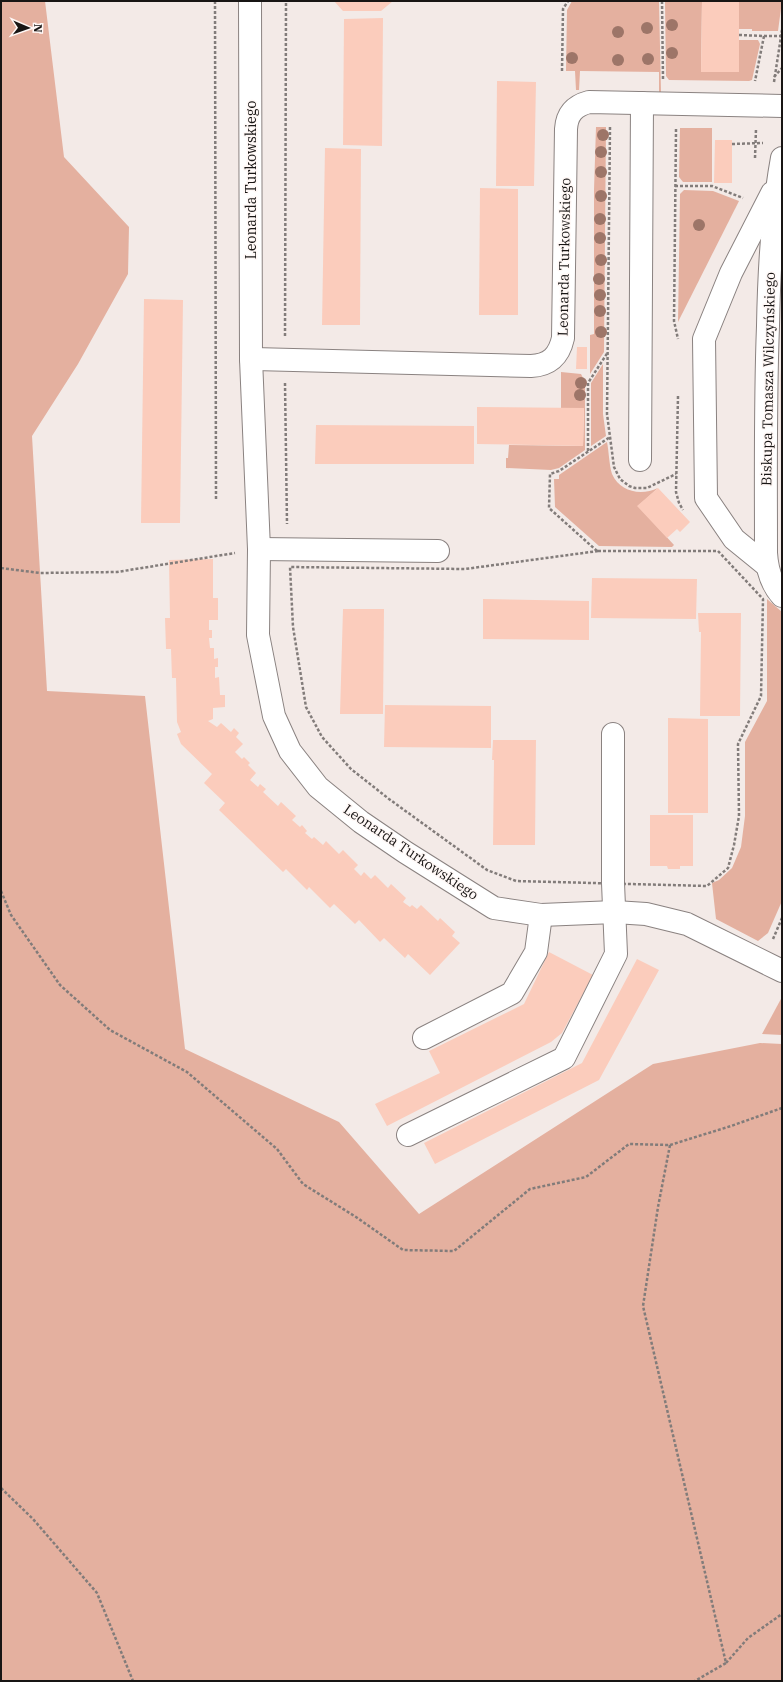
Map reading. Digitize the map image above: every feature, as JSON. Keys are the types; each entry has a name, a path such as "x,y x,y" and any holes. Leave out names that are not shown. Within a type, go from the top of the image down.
{"street":[{"name":"Leonarda Turkowskiego","path":"250,1 251,359 258,550 258,635 274,716 290,751 318,787 361,822 405,852 494,908 541,915 615,912 646,914 688,924 782,971"},
{"name":"Leonarda Turkowskiego","path":"251,359 540,366 551,360 560,350 564,338 566,122 573,109 581,104 589,102 653,103 777,97"},
{"path":"640,460 653,103"},
{"name":"Biskupa Tomasza Wilczyńskiego","path":"776,150 780,178 770,265 767,340 766,565 773,585 782,596"},
{"path":"766,565 734,539 706,498 704,339 731,273 780,178"},
{"path":"258,550 288,558 438,551"},
{"path":"408,1135 564,1058 616,954 613,734"},
{"path":"424,1038 512,993 536,952 541,915"}],"path":[{"path":"215,1 216,499"},
{"path":"286,1 285,360 288,558 293,627 306,707 322,737 351,769 389,799 487,870 516,881 707,886 728,868 739,816 738,744 761,696 764,599 718,551 598,551 465,569 288,558"},
{"path":"562,71 563,10 568,1"},
{"path":"653,103 662,1"},
{"path":"777,97 782,30"},
{"path":"739,35 781,36"},
{"path":"754,86 764,36"},
{"path":"755,165 756,122"},
{"path":"732,144 756,143 776,150"},
{"path":"675,186 712,186 748,199"},
{"path":"588,451 588,382 608,352"},
{"path":"598,551 549,508 550,474 559,471 610,437"},
{"path":"1,568 40,573 117,572 258,550"},
{"path":"1,890 11,914 60,985 110,1030 187,1072 277,1149 303,1184 356,1217 403,1250 454,1252 530,1189 586,1177 629,1144 670,1145 782,1108"},
{"path":"670,1145 658,1207 643,1306 726,1663"},
{"path":"1,1488 33,1519 97,1593 134,1681"},
{"path":"695,1681 726,1663 748,1638 782,1614"}],"shaded area":[{"path":"1,1 45,1 64,157 129,227 128,274 78,364 32,436 47,691 145,696 185,1049 339,1122 419,1214 653,1064 760,1043 782,1044 782,1681 1,1681"},
{"path":"572,1 659,1 661,92 659,92 659,72 580,71 579,90 576,90 575,71 566,71 567,10"},
{"path":"665,1 702,1 701,72 738,72 739,40 758,40 760,44 752,80 669,80 666,76"},
{"path":"739,1 782,1 778,31 752,31 752,29 739,29"},
{"path":"596,127 606,127 604,352 590,374 590,335 594,334 594,190"},
{"path":"680,128 712,128 712,182 683,182 679,177"},
{"path":"684,190 713,191 739,201 678,322 680,194"},
{"path":"782,357 782,550 780,378"},
{"path":"603,364 603,414 606,436 591,446 591,383"},
{"path":"561,372 581,374 585,382 585,450 559,468 551,470 506,468 506,458 508,458 509,445 583,446 584,408 561,408"},
{"path":"607,442 612,474 620,485 632,491 638,492 645,492 658,488 638,506 674,545 672,547 599,546 555,507 554,479 559,479 559,475"},
{"path":"767,599 782,612 782,901 768,933 758,941 716,919 712,883 719,880 732,868 741,847 745,816 745,742 767,701"},
{"path":"782,997 782,1035 762,1034"}],"building":[{"path":"334,1 393,1 381,11 343,11"},
{"path":"702,1 739,1 739,72 701,72"},
{"path":"383,18 382,146 343,145 344,19"},
{"path":"497,81 536,82 534,186 496,186"},
{"path":"715,140 732,140 732,183 714,183"},
{"path":"325,148 361,149 360,325 322,325"},
{"path":"480,188 518,189 518,315 479,315"},
{"path":"144,299 183,300 180,523 141,523"},
{"path":"577,347 587,347 587,369 576,369"},
{"path":"477,407 584,408 583,446 477,444"},
{"path":"316,425 474,426 474,464 315,464"},
{"path":"658,488 690,522 680,532 677,529 667,538 637,506"},
{"path":"213,559 213,598 218,598 218,620 209,620 209,630 212,630 212,638 209,638 210,648 214,648 214,659 218,658 218,667 215,667 215,678 219,677 220,695 225,695 225,707 213,708 213,719 208,721 217,727 221,723 231,732 234,728 239,733 236,737 243,744 235,752 242,759 244,757 250,763 248,765 256,773 250,780 258,787 260,784 266,789 263,792 278,806 281,802 296,816 292,820 300,827 302,825 307,831 305,833 312,839 314,837 323,845 326,841 339,854 343,850 358,865 354,869 361,876 364,872 371,879 375,875 388,888 391,884 406,898 403,902 410,907 412,905 417,909 421,905 438,921 440,918 455,932 452,936 460,943 430,975 408,954 405,958 384,938 380,942 359,920 355,924 334,904 330,908 309,887 307,890 286,869 283,872 219,810 225,803 204,783 212,774 181,744 177,734 181,732 177,722 176,678 172,678 171,649 166,649 165,618 170,618 169,560"},
{"path":"592,578 697,579 696,619 591,618"},
{"path":"483,599 589,601 589,640 483,639"},
{"path":"343,609 384,609 383,714 340,714"},
{"path":"698,613 741,613 740,716 700,716 701,632 699,632"},
{"path":"385,705 491,706 491,748 384,747"},
{"path":"668,718 708,719 708,813 668,813"},
{"path":"493,740 536,740 535,845 493,845"},
{"path":"650,815 693,815 693,866 680,866 680,869 668,869 667,866 650,866"},
{"path":"549,952 593,975 562,1033 551,1042 387,1126 375,1104 440,1073 429,1051 524,1004"},
{"path":"637,959 659,970 599,1080 435,1164 424,1143 582,1063"}]}
